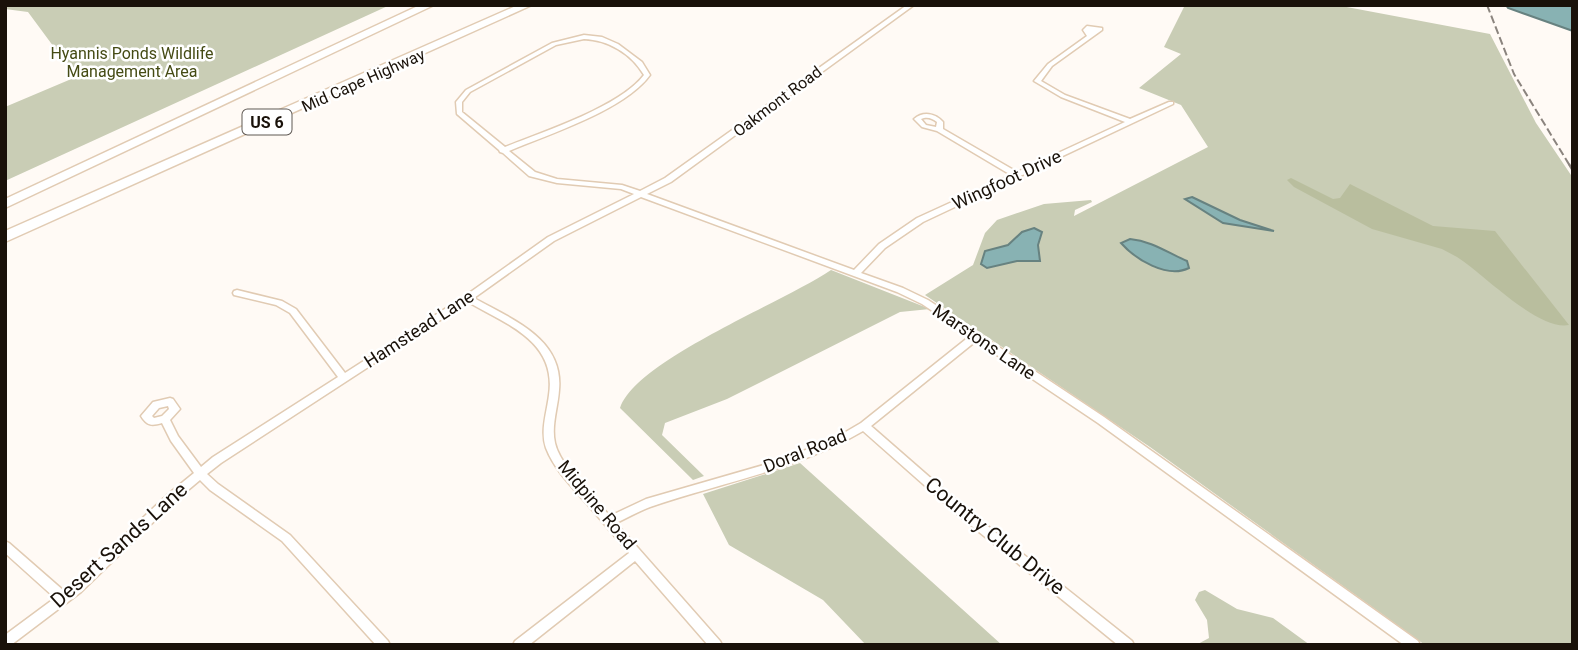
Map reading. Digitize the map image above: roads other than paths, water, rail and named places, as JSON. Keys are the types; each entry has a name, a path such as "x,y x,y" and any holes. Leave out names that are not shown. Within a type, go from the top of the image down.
{"highway":[{"name":"US 6","path":"5,204 429,5"},
{"name":"Mid Cape Highway","path":"5,237 527,5"}],"street":[{"name":"Oakmont Road","path":"643,195 731,137 804,79 911,5"},
{"path":"1089,35 1050,65 1037,81 1063,96 1131,121"},
{"name":"Marstons Lane","path":"502,151 635,92 645,79 644,66 608,41 574,38 554,44 474,87 462,96 457,108 459,113 502,151 524,170 548,180 612,185 914,296 1101,420 1414,645"},
{"name":"Wingfoot Drive","path":"855,274 882,246 911,225 1171,103"},
{"path":"939,130 1017,175"},
{"name":"Hamstead Lane","path":"199,472 468,298 551,239 643,195"},
{"path":"237,293 279,303 293,311 344,378"},
{"name":"Midpine Road","path":"468,298 523,330 549,356 554,366 557,387 550,422 552,450 571,480 716,645"},
{"name":"Doral Road","path":"609,521 646,504 802,456 864,426 898,396 976,337"},
{"path":"165,419 174,438 199,472 214,487 286,538 384,645"},
{"name":"Country Club Drive","path":"864,426 961,511 1128,645"},
{"name":"Desert Sands Lane","path":"5,642 64,598 199,472"},
{"path":"5,546 64,598"},
{"path":"519,645 637,553"}],"water":[{"path":"1506,5 1573,5 1573,31 1508,8"},
{"path":"1192,197 1240,220 1274,231 1223,223 1185,199"},
{"path":"1034,228 1042,232 1038,245 1040,261 1017,261 987,268 981,264 985,251 1008,245 1022,232"},
{"path":"1130,239 1153,245 1187,261 1189,268 1171,271 1152,266 1121,243"}],"railway":[{"path":"1487,5 1514,74 1570,166"},
{"path":"1569,164 1573,171"}],"park label":[{"name":"Hyannis Ponds Wildlife Management Area","path":"132,62"}]}
